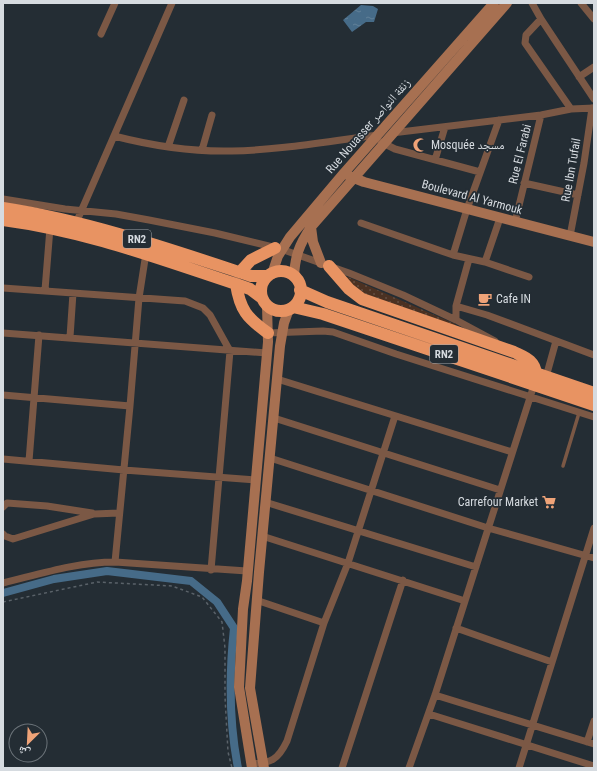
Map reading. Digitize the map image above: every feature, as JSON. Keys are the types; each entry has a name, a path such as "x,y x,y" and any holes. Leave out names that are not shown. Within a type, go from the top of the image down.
{"highway":[{"name":"RN2","path":"3,208 25,211 148,242 238,278 250,290 275,310 284,311 291,308 323,314 594,393"},
{"name":"RN2","path":"3,220 50,228 98,239 238,278 257,277 270,275 277,272 286,273 294,277"},
{"path":"268,333 251,320 244,311 239,301 238,278 251,260 278,249"},
{"path":"325,264 346,286 362,299 514,352 532,362 539,378"},
{"path":"264,302 261,288 265,280 270,275"},
{"path":"291,308 299,299 300,290 294,277"},
{"name":"RN2","path":"300,290 327,302 539,378 594,405"}],"main road":[{"name":"Rue Nouasser زنقة النواصر","path":"270,275 278,249 494,3"},
{"path":"294,277 299,247 312,227 507,3"},
{"name":"Boulevard Al Yarmouk","path":"344,173 354,178 594,242"},
{"path":"312,227 313,242 325,264"},
{"path":"251,766 239,687 243,609 267,353 268,333 264,302"},
{"path":"264,766 250,688 256,600 282,332 291,308"}],"street":[{"path":"101,34 115,3"},
{"path":"76,223 172,3"},
{"path":"532,3 594,100"},
{"path":"581,3 594,19"},
{"path":"541,19 526,35 525,43 571,110"},
{"path":"579,76 594,67"},
{"path":"168,147 184,100"},
{"path":"114,136 168,147 202,150 254,150 593,108"},
{"name":"Rue Ibn Tufail","path":"570,236 593,108"},
{"path":"202,150 212,115"},
{"name":"Rue El Farabi","path":"515,222 541,115"},
{"path":"453,255 467,209 499,120"},
{"path":"435,160 445,127"},
{"path":"377,135 384,145 395,149 480,172"},
{"path":"524,183 578,195"},
{"path":"3,199 116,214 278,249 325,264 403,295 456,320 514,352"},
{"path":"485,262 500,218"},
{"path":"361,223 453,255 485,262 529,276"},
{"path":"45,290 50,228"},
{"path":"115,562 139,298 146,253"},
{"path":"456,320 456,306 469,259"},
{"path":"3,288 185,301 203,308 210,315 230,351 211,570"},
{"path":"70,337 74,293"},
{"path":"456,306 488,315 556,342 594,355"},
{"path":"268,333 333,332 402,356 530,396 594,418"},
{"path":"3,333 267,353"},
{"path":"29,461 39,336"},
{"path":"409,768 429,714 530,396 556,342"},
{"path":"277,379 512,452"},
{"path":"3,395 130,406"},
{"path":"251,766 264,766 272,761 277,757 287,741 324,623 348,563 395,416"},
{"path":"274,418 500,490"},
{"path":"270,458 488,528 594,558"},
{"path":"3,459 256,480"},
{"path":"265,502 476,567"},
{"path":"3,507 7,503 68,509 94,514 119,513"},
{"path":"3,534 12,539 94,514"},
{"path":"519,768 594,528"},
{"path":"262,536 404,580 465,601"},
{"path":"3,582 82,564 115,562 211,570 247,571"},
{"path":"342,768 404,580"},
{"path":"256,600 324,623"},
{"path":"456,628 552,662"},
{"path":"435,695 591,743 594,721"},
{"path":"429,714 594,766"}],"lane":[{"path":"563,466 579,413"}],"path":[{"path":"3,602 97,582 172,586 202,597 222,622 225,648 225,697 228,752 232,768"}],"shaded area":[{"path":"345,277 455,324 456,326 362,295"}],"water":[{"path":"361,5 373,6 378,9 374,22 366,22 352,32 343,20"}],"waterway":[{"path":"3,593 54,579 107,571 191,581 217,602 234,628 231,663 231,716 238,768"}],"place":[{"name":"Mosquée مسجد","path":"420,145"},
{"name":"Cafe IN","path":"485,299"},
{"name":"Carrefour Market","path":"549,502"}]}
